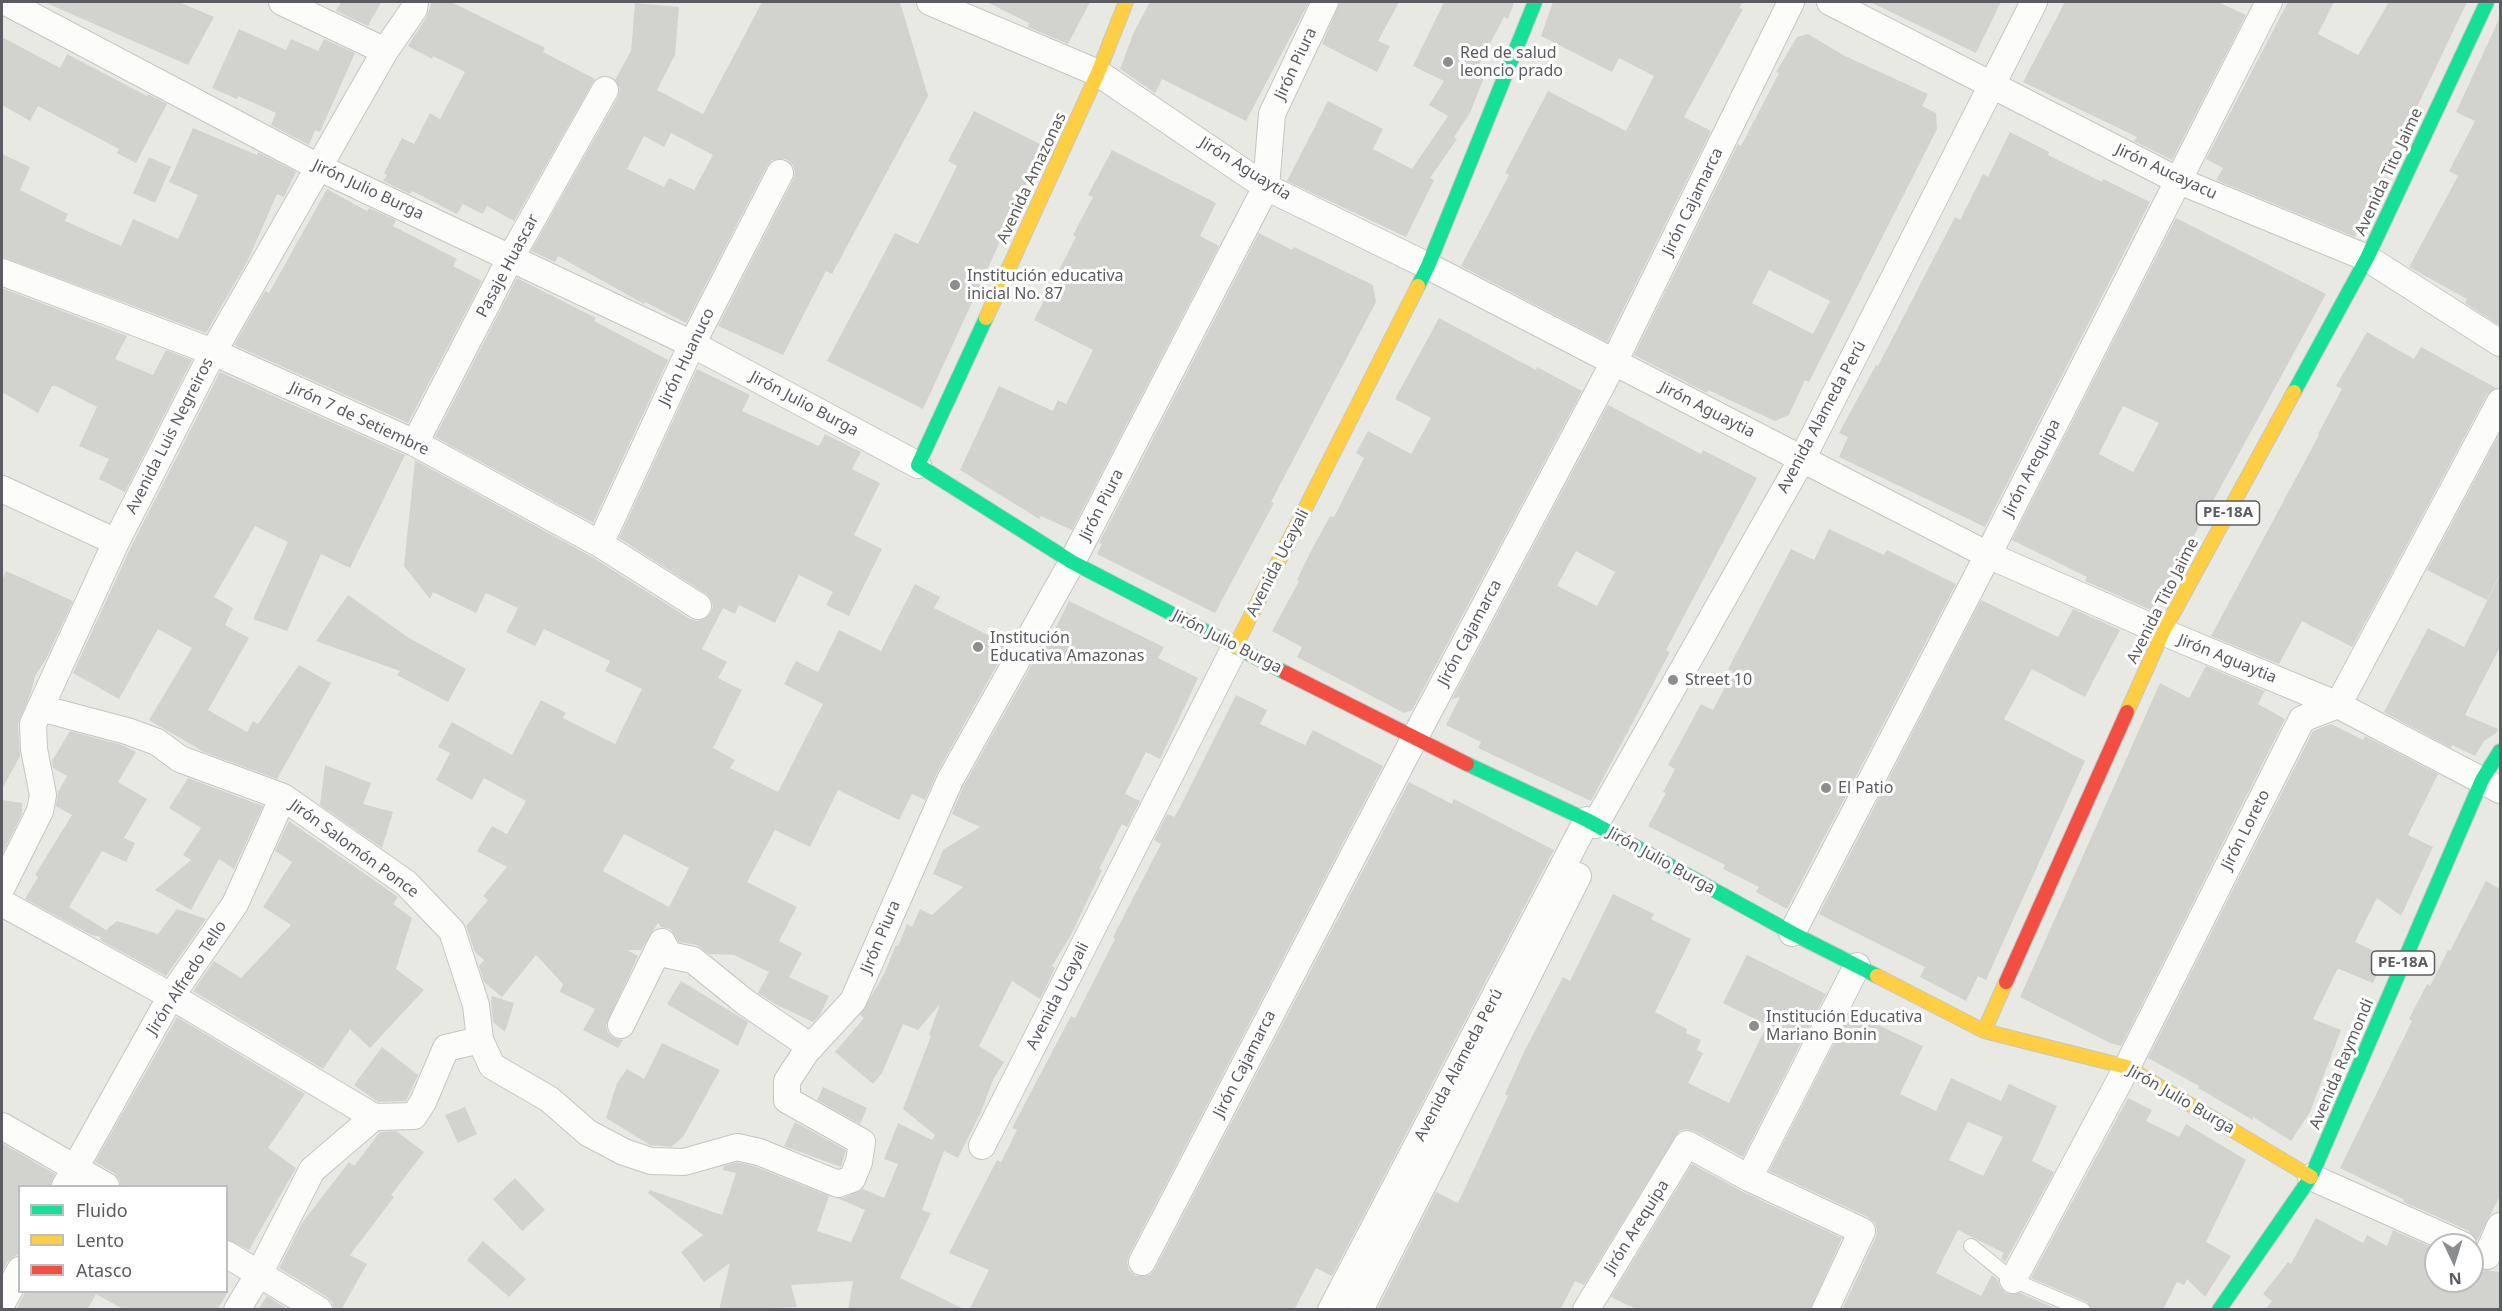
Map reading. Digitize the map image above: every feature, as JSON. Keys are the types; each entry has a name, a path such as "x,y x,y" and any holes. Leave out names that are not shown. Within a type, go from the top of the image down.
{"main road":[{"name":"Avenida Amazonas","path":"918,465 1098,73 1126,2"},
{"name":"Avenida Ucayali","path":"1235,647 1428,266 1535,2"},
{"name":"Avenida Tito Jaime","path":"1984,1031 2163,632 2367,258 2487,2"},
{"name":"Jirón Julio Burga","path":"918,465 1072,562 1414,739 1594,824 1792,933 1984,1031 2127,1067 2311,1177"},
{"name":"Avenida Raymondi","path":"2219,1310 2311,1177 2491,785 2500,751"}],"street":[{"name":"Jirón Julio Burga","path":"6,2 320,168 692,344 918,465"},
{"path":"282,2 385,51"},
{"name":"Jirón Aguaytia","path":"930,2 1098,73 1266,187 1428,266 1988,555 2163,632 2338,705 2491,785"},
{"name":"Jirón Piura","path":"811,1047 854,1001 950,780 1072,562 1266,187 1272,114 1325,2"},
{"name":"Jirón Cajamarca","path":"1142,1262 1414,739 1614,362 1791,2"},
{"name":"Jirón Aucayacu","path":"1830,2 2177,180 2367,258 2500,343"},
{"name":"Avenida Alameda Perú","path":"1331,1310 1594,824 1802,459 2034,2"},
{"name":"Jirón Arequipa","path":"1792,933 1988,555 2269,2"},
{"name":"Avenida Luis Negreiros","path":"2,888 39,811 43,795 34,749 33,724 116,542 213,352 385,51 415,5"},
{"name":"Pasaje Huascar","path":"414,443 511,257 606,90"},
{"name":"Jirón Huanuco","path":"600,544 692,344 780,172"},
{"name":"Jirón 7 de Setiembre","path":"2,272 213,352 414,443 600,544 698,606"},
{"path":"2338,705 2500,402"},
{"path":"2,489 116,542"},
{"name":"Avenida Ucayali","path":"982,1146 1235,647"},
{"name":"Jirón Loreto","path":"2013,1280 2127,1067 2302,719 2338,705"},
{"name":"Jirón Salomón Ponce","path":"40,708 127,731 157,742 180,759 283,797 406,883 452,931 476,1005 480,1040 492,1066 549,1099 588,1133 624,1152 651,1161 684,1162 737,1147 759,1152 838,1184 852,1179 859,1162 862,1142 787,1101 787,1081 811,1047"},
{"name":"Jirón Alfredo Tello","path":"69,1178 171,996 235,904 283,797"},
{"name":"Avenida Alameda Perú","path":"1359,1310 1594,824"},
{"path":"2,903 171,996 374,1117 414,1116 423,1102 446,1048 480,1040"},
{"path":"621,1025 662,942 669,955 693,960 745,1002 811,1047"},
{"path":"1825,1310 1862,1231 1749,1178 1857,966"},
{"path":"237,1310 260,1272 312,1170 374,1117"},
{"path":"2,1126 69,1178 101,1185"},
{"name":"Jirón Arequipa","path":"1586,1310 1687,1144 1749,1178"},
{"name":"Jirón Julio Burga","path":"2311,1177 2436,1233"},
{"path":"2486,1254 2500,1226"},
{"path":"228,1255 260,1272 319,1310"},
{"path":"2,1303 18,1274"}],"lane":[{"path":"1971,1246 2013,1280 2083,1310"}],"building":[{"path":"44,2 179,2 214,17 188,65"},
{"path":"341,2 381,2 368,26 336,11"},
{"path":"432,2 451,2 545,48 543,52 595,79 514,221 487,206 483,214 463,204 457,214 412,191 410,194 383,181 387,175 384,173 402,138 414,144 430,113 440,119 465,72 433,56 432,59 408,46 426,18"},
{"path":"762,2 900,2 928,96 832,274 826,271 783,355 718,326 793,180 795,173 793,165 786,159 772,160 767,166 686,323 645,302 644,304 558,256 555,262 531,251 618,97 620,89 615,80 631,51 635,3 679,7 675,55 657,90 703,114","holes":["671,133 713,155 694,190 669,178 664,187 627,169 644,136 664,147"]},
{"path":"987,2 1090,2 1068,44 1028,27 1029,23"},
{"path":"1150,2 1309,2 1246,121 1162,79 1155,93 1120,69 1134,32"},
{"path":"1340,2 1399,2 1378,41 1390,46 1377,72 1322,44"},
{"path":"1444,2 1514,3 1508,19 1504,17 1476,70 1485,75 1470,113 1454,137 1457,139 1430,178 1434,180 1406,237 1287,181 1328,101 1383,129 1373,149 1412,169 1448,116 1429,105 1444,81 1413,66"},
{"path":"1553,2 1743,2 1739,8 1743,9 1684,117 1711,131 1607,342 1461,266 1509,175 1505,173 1548,91 1626,131 1654,76 1619,58 1612,72 1541,36"},
{"path":"1870,2 2001,2 1976,53"},
{"path":"2065,2 2218,2 2246,15 2172,160 2134,141 2137,137 2023,82"},
{"path":"2288,2 2334,2 2318,34 2358,55 2389,2 2467,2 2355,237 2216,180 2223,168 2206,159"},
{"path":"2500,17 2500,326 2465,303 2467,299 2409,267 2458,176 2449,171 2475,121 2456,112"},
{"path":"239,29 286,50 291,39 318,51 324,39 355,53 320,132 315,130 309,145 271,125 276,113 238,96 237,99 212,88"},
{"path":"1808,34 1845,56 1928,94 1922,106 1936,113 1937,129 1809,382 1805,380 1789,415 1775,421 1708,390 1707,393 1634,355 1738,144 1741,146 1779,73 1776,72 1797,37","holes":["1769,270 1830,301 1813,334 1752,303"]},
{"path":"2,37 60,68 67,54 167,104 136,163 117,153 119,149 38,106 30,121 2,105"},
{"path":"974,111 1044,146 923,409 827,361 895,233 918,244 957,166 948,161"},
{"path":"193,128 257,155 258,152 296,172 284,197 277,194 248,260 206,333 2,257 2,154 30,167 20,190 68,214 65,221 121,246 133,219 178,239 198,195 169,182"},
{"path":"2010,132 2049,152 2048,155 2102,182 2103,179 2150,202 1985,527 1839,457 1848,437 1839,433 1876,365 1878,366 1955,217 1960,220 1983,174 1988,177"},
{"path":"1112,150 1216,203 1200,236 1219,246 1072,530 1041,516 1039,519 960,470 999,386 1053,411 1058,400 1066,404 1093,350 1034,320 1076,237 1073,235 1093,197 1088,195"},
{"path":"149,157 171,167 155,203 133,193"},
{"path":"327,189 367,211 369,208 396,220 393,226 457,259 453,266 482,281 408,423 234,345 265,291 269,293"},
{"path":"2176,218 2326,294 2153,611 2085,581 2087,577 2012,540","holes":["2123,406 2159,423 2133,472 2099,454"]},
{"path":"1259,233 1373,285 1376,302 1271,502 1274,503 1215,613 1097,554 1102,544 1099,543"},
{"path":"517,278 596,318 594,321 668,360 593,523 435,437"},
{"path":"2,288 127,336 115,359 153,375 166,350 192,360 125,492 99,479 109,459 79,446 97,407 52,386 38,413 2,392"},
{"path":"1439,318 1536,370 1537,367 1582,391 1412,710 1404,713 1297,657 1302,647 1272,631 1299,581 1297,580 1310,553 1330,516 1334,517 1364,458 1356,453 1368,431 1411,454 1431,418 1395,399"},
{"path":"2367,332 2414,359 2421,347 2496,388 2487,395 2352,647 2302,621 2279,664 2211,636 2319,435 2342,389 2336,386"},
{"path":"697,369 750,395 742,411 819,446 825,434 861,452 852,469 880,483 854,535 882,549 849,616 826,605 833,592 799,575 775,623 739,605 735,614 723,608 702,649 727,662 718,678 742,690 713,748 735,760 730,768 778,792 823,704 784,684 796,661 818,672 839,630 881,651 915,584 940,597 934,608 1008,645 937,773 925,800 912,794 899,820 838,790 810,847 775,830 747,882 797,907 779,941 802,953 789,977 829,996 820,1015 813,1022 775,1004 758,993 769,972 734,955 709,954 697,945 679,942 670,929 661,927 658,923 641,950 627,950 638,956 606,1025 608,1033 614,1038 623,1040 618,1048 583,1030 595,1009 560,992 563,984 536,955 502,997 484,982 479,966 484,960 475,952 466,926 488,900 483,896 507,867 477,851 492,826 507,834 526,801 484,778 472,800 436,780 450,753 438,747 452,722 512,755 541,700 566,713 563,718 615,744 642,689 605,671 610,661 544,629 535,646 506,632 518,608 486,593 476,613 433,592 430,599 404,566 415,460 592,557 690,619 697,621 710,614 713,607 706,594 619,538","holes":["624,834 689,868 669,907 603,871"]},
{"path":"220,372 405,455 350,568 321,554 287,631 253,619 288,542 255,526 214,597 233,608 225,625 249,638 208,710 247,732 253,721 258,724 299,665 331,683 277,779 204,752 149,720 192,648 158,629 119,699 73,673 130,549"},
{"path":"1608,405 1701,454 1703,450 1757,478 1666,650 1670,652 1591,801 1478,748 1481,742 1446,725 1460,697 1452,699","holes":["1576,551 1615,572 1597,606 1557,586"]},
{"path":"2500,433 2500,574 2487,600 2427,570"},
{"path":"1829,529 1884,555 1887,550 1956,584 1787,909 1756,892 1759,887 1723,869 1725,865 1648,826 1666,793 1663,792 1675,769 1668,765 1701,704 1713,710 1733,672 1728,669 1791,549 1814,560"},
{"path":"6,571 73,601 46,659 35,676 18,724 20,756 2,789 2,581"},
{"path":"2500,575 2500,647 2465,715 2498,729 2484,741 2475,756 2452,745 2451,748 2384,712 2428,628 2464,647"},
{"path":"348,595 409,638 466,669 448,702 397,675 400,671 316,641"},
{"path":"1981,600 2058,637 2073,609 2120,630 2085,697 2032,669 2004,719 2085,761 1986,980 1978,976 1966,1001 1920,977 1925,967 1819,914"},
{"path":"1069,601 1164,647 1158,658 1198,678 1160,759 1146,752 1125,794 1140,801 1127,827 1122,824 1099,869 1102,870 1071,935 1052,966 1055,968 1040,999 1012,981 979,1046 1004,1062 993,1080 981,1112 958,1158 944,1151 922,1210 931,1213 900,1278 966,1310 848,1310 853,1281 791,1285 797,1307 719,1310 730,1263 704,1282 681,1252 703,1235 648,1193 650,1190 722,1215 736,1173 723,1170 724,1166 737,1162 754,1166 829,1196 817,1231 851,1242 865,1210 837,1198 843,1198 863,1189 884,1198 898,1164 884,1159 898,1123 932,1140 935,1135 903,1109 931,1036 929,1035 940,1004 918,1030 903,1024 882,1073 873,1084 835,1052 864,1018 860,1015 884,974 907,924 912,927 920,909 932,915 963,887 933,874 943,850 980,827 952,814 963,787 1035,659 1039,661"},
{"path":"2206,666 2265,691 2258,704 2285,719 2121,1046 2110,1043 2020,997 2160,683 2189,698"},
{"path":"1236,695 1267,710 1260,724 1305,745 1313,730 1383,766 1129,1255 1127,1262 1129,1270 1136,1276 1150,1275 1155,1269 1409,782 1452,804 1454,799 1554,850 1332,1276 1316,1268 1294,1310 969,1310 989,1270 949,1253 997,1160 1001,1162 1017,1130 1012,1128 1071,1016 1075,1018 1115,939 1113,937 1161,844 1154,840 1167,814 1174,817 1178,811"},
{"path":"2331,724 2363,740 2365,736 2438,774 2408,835 2433,847 2401,916 2377,898 2355,942 2385,956 2373,983 2337,970 2313,1019 2341,1030 2310,1112 2291,1141 2148,1058 2313,731"},
{"path":"70,731 122,745 136,752 118,782 147,799 124,838 135,843 126,862 102,851 69,907 106,930 117,921 158,934 177,909 206,919 166,976 100,940 101,937 91,935 25,899 38,877 35,875 72,815 56,806 58,792 67,776 53,768 52,761"},
{"path":"325,765 371,783 363,804 393,812 382,848 320,805"},
{"path":"188,778 263,806 234,869 219,859 191,910 155,890 191,860 183,855 201,828 169,808"},
{"path":"2,800 22,803 22,814 2,854"},
{"path":"289,821 398,897 393,904 412,918 396,969 424,990 370,1048 350,1029 323,1069 193,991 214,961 241,978 291,925 263,907 292,862 275,851"},
{"path":"2486,881 2500,889 2500,1196 2481,1233 2471,1233 2404,1202 2403,1199 2340,1168 2412,1021 2409,1019 2427,984 2430,986 2448,950 2450,951"},
{"path":"1613,894 1654,914 1651,919 1691,939 1655,1012 1687,1029 1686,1033 1701,1040 1697,1050 1703,1053 1688,1083 1729,1103 1767,1025 1723,1003 1747,955 1826,994 1743,1157 1694,1131 1686,1129 1679,1131 1584,1285 1575,1281 1560,1310 1377,1310 1436,1192 1458,1203 1508,1096 1505,1094 1523,1054 1563,977 1570,981"},
{"path":"681,981 748,1022 738,1046 667,1004"},
{"path":"492,996 514,1003 505,1032 493,1022"},
{"path":"1850,1012 1923,1046 1900,1094 1936,1111 1951,1078 2001,1101 2009,1084 2057,1106 2032,1161 2054,1172 2005,1262 2001,1258 2004,1253 1958,1230 1936,1273 1981,1296 1992,1275 2006,1293 2020,1293 2059,1310 1842,1310 1876,1237 1875,1223 1868,1217 1769,1171","holes":["1968,1122 2003,1137 1983,1176 1949,1160"]},
{"path":"177,1017 305,1094 268,1148 296,1168 249,1250 228,1240 228,1185 121,1185 114,1173 95,1162"},
{"path":"662,1043 720,1070 683,1137 671,1147 650,1145 606,1118 617,1083 627,1069 644,1079"},
{"path":"382,1047 418,1075 406,1101 378,1102 354,1085"},
{"path":"823,1087 867,1108 860,1124 817,1100"},
{"path":"2128,1098 2152,1110 2146,1121 2179,1137 2186,1124 2246,1160 2206,1242 2231,1256 2205,1297 2187,1279 2184,1285 2177,1282 2163,1310 2092,1310 2087,1302 2031,1278"},
{"path":"465,1107 477,1134 458,1143 445,1115"},
{"path":"795,1122 846,1150 841,1167 784,1146"},
{"path":"396,1131 424,1152 391,1195 394,1197 350,1255 367,1264 341,1310 334,1310 332,1302 327,1297 279,1268 302,1223 349,1162 354,1166 380,1132"},
{"path":"2,1143 55,1174 50,1185 18,1185 18,1254 7,1262 2,1273"},
{"path":"1692,1164 1743,1192 1842,1238 1810,1310 1638,1310 1611,1297"},
{"path":"515,1178 545,1210 522,1231 493,1199"},
{"path":"2316,1218 2363,1243 2367,1235 2387,1246 2393,1230 2424,1244 2424,1293 2484,1293 2484,1270 2500,1272 2500,1310 2265,1310 2272,1301 2263,1294 2288,1262 2291,1264"},
{"path":"483,1241 526,1279 509,1297 467,1260"},
{"path":"24,1293 227,1293 217,1310 125,1310 96,1294 87,1310 16,1310"},
{"path":"267,1296 289,1310 258,1310"}],"traffic: fast":[{"path":"1418,286 1535,2"},
{"path":"2294,392 2367,258 2487,2"},
{"path":"986,318 918,465 1072,562 1286,673"},
{"path":"2219,1310 2311,1177 2482,780 2500,751"},
{"path":"1467,764 1587,820 1792,933 1877,976"}],"traffic: slow":[{"path":"986,318 1098,73 1126,2"},
{"path":"1235,647 1418,286"},
{"path":"2127,712 2163,632 2294,392"},
{"path":"1877,976 1984,1031"},
{"path":"2006,982 1984,1031 2127,1067 2311,1177"}],"traffic: jam":[{"path":"1286,673 1467,764"},
{"path":"2006,982 2127,712"}],"place":[{"name":"Red de salud leoncio prado","path":"1448,62"},
{"name":"Institución educativa inicial No. 87","path":"955,285"},
{"name":"Institución Educativa Amazonas","path":"978,647"},
{"name":"Street 10","path":"1673,680"},
{"name":"El Patio","path":"1826,788"},
{"name":"Institución Educativa Mariano Bonin","path":"1754,1026"}]}
